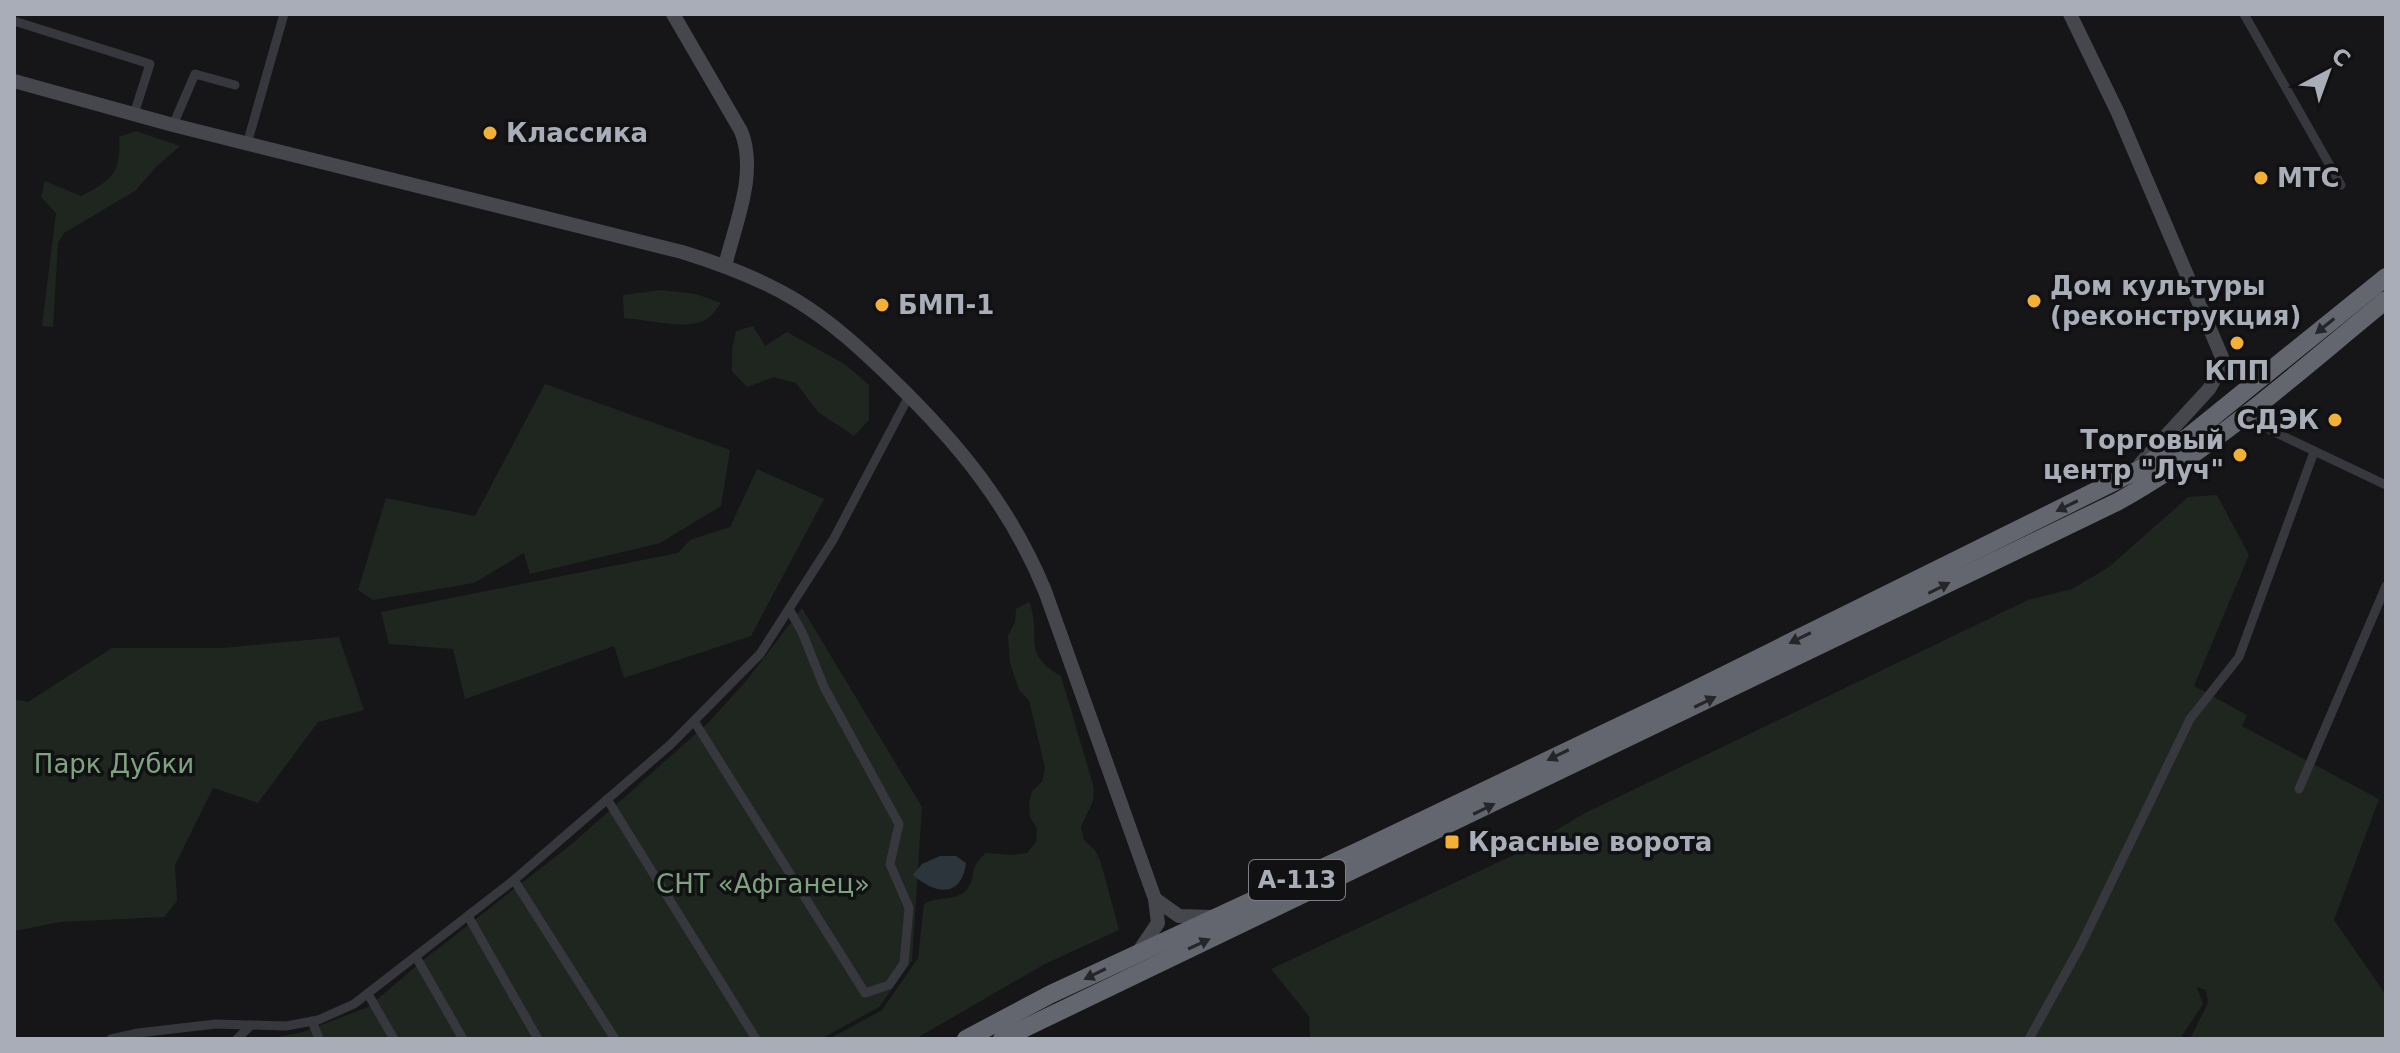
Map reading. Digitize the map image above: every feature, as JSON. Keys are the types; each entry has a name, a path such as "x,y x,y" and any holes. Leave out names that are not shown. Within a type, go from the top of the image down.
{"highway":[{"name":"А-113","path":"966,1039 1136,954 1668,702 2124,478 2188,437 2386,277"},
{"name":"А-113","path":"1002,1039 2117,502 2184,462 2386,300"}],"street":[{"path":"247,144 284,14"},
{"path":"673,14 741,131 748,151 747,174 725,266"},
{"path":"2070,14 2118,113 2224,362 2244,375 2264,375"},
{"path":"2244,14 2341,185"},
{"path":"14,21 150,64 134,114"},
{"path":"173,125 195,74 235,85"},
{"path":"14,81 247,144 528,212 725,266 791,297 820,316 856,345 909,396 978,471 1018,533 1037,571 1155,899 1158,923 1136,954"},
{"path":"2124,478 2209,389 2224,362"},
{"path":"111,1039 216,1024 286,1026 312,1021 354,1004 514,880 694,721 760,654 833,540 909,396"},
{"path":"2248,413 2266,428 2386,485"},
{"path":"2029,1039 2081,945 2190,719 2239,657 2314,452"},
{"path":"2299,789 2386,586"},
{"path":"694,721 865,993 889,985 904,963 909,908 890,864 899,824 824,687 802,632 789,609"},
{"path":"607,799 756,1039"},
{"path":"514,880 615,1039"},
{"path":"1155,899 1179,916 1216,917"},
{"path":"468,916 538,1039"},
{"path":"416,957 463,1039"},
{"path":"368,994 394,1039"},
{"path":"312,1021 319,1039"},
{"path":"237,1039 251,1025"}],"green space":[{"path":"136,131 180,146 135,191 64,233 58,243 53,327 42,326 56,213 41,197 45,181 81,196 91,191 107,180 116,168 119,137"},
{"path":"661,290 696,294 721,303 708,318 691,324 624,318 623,295"},
{"path":"753,326 765,346 787,332 846,365 869,385 869,420 854,436 818,412 796,383 774,377 747,387 732,371 736,331"},
{"path":"545,384 730,450 721,506 660,543 530,574 524,553 474,583 373,600 358,590 386,498 475,516"},
{"path":"757,469 824,499 751,636 624,678 614,646 465,699 453,649 389,644 381,612 678,553 690,540 730,527"},
{"path":"2217,495 2249,555 2194,686 2247,715 2242,726 2379,799 2334,920 2386,995 2386,1039 2190,1039 2208,1003 2206,990 2197,987 2203,1004 2180,1039 1310,1039 1309,1016 1271,969 1518,853 1585,813 2028,600 2072,589 2109,567 2188,497"},
{"path":"1029,602 1036,651 1048,667 1061,676 1094,788 1093,801 1081,827 1084,840 1095,850 1101,863 1119,930 1045,964 915,1039 829,1039 882,1010 918,958 924,904 963,893 971,883 976,863 986,853 1027,853 1036,842 1037,829 1030,817 1029,804 1032,791 1042,782 1045,768 1029,700 1019,690 1010,663 1008,636 1015,622 1016,609"},
{"name":"СНТ «Афганец»","path":"802,608 922,807 912,961 879,1007 821,1039 268,1039 303,1032 368,1007 573,843 709,722 746,681"},
{"name":"Парк Дубки","path":"339,637 364,710 318,722 258,803 213,788 175,865 177,901 164,917 60,922 14,931 14,699 28,702 112,648 223,648"}],"shaded area":[{"path":"940,856 956,856 966,863 959,883 953,888 938,889 913,875 922,864"}],"place":[{"name":"Классика","path":"490,133"},
{"name":"МТС","path":"2261,178"},
{"name":"Дом культуры (реконструкция)","path":"2034,301"},
{"name":"БМП-1","path":"882,305"},
{"name":"КПП","path":"2237,343"},
{"name":"СДЭК","path":"2335,420"},
{"name":"Торговый центр \"Луч\"","path":"2240,455"},
{"name":"Красные ворота","path":"1452,842"}]}
